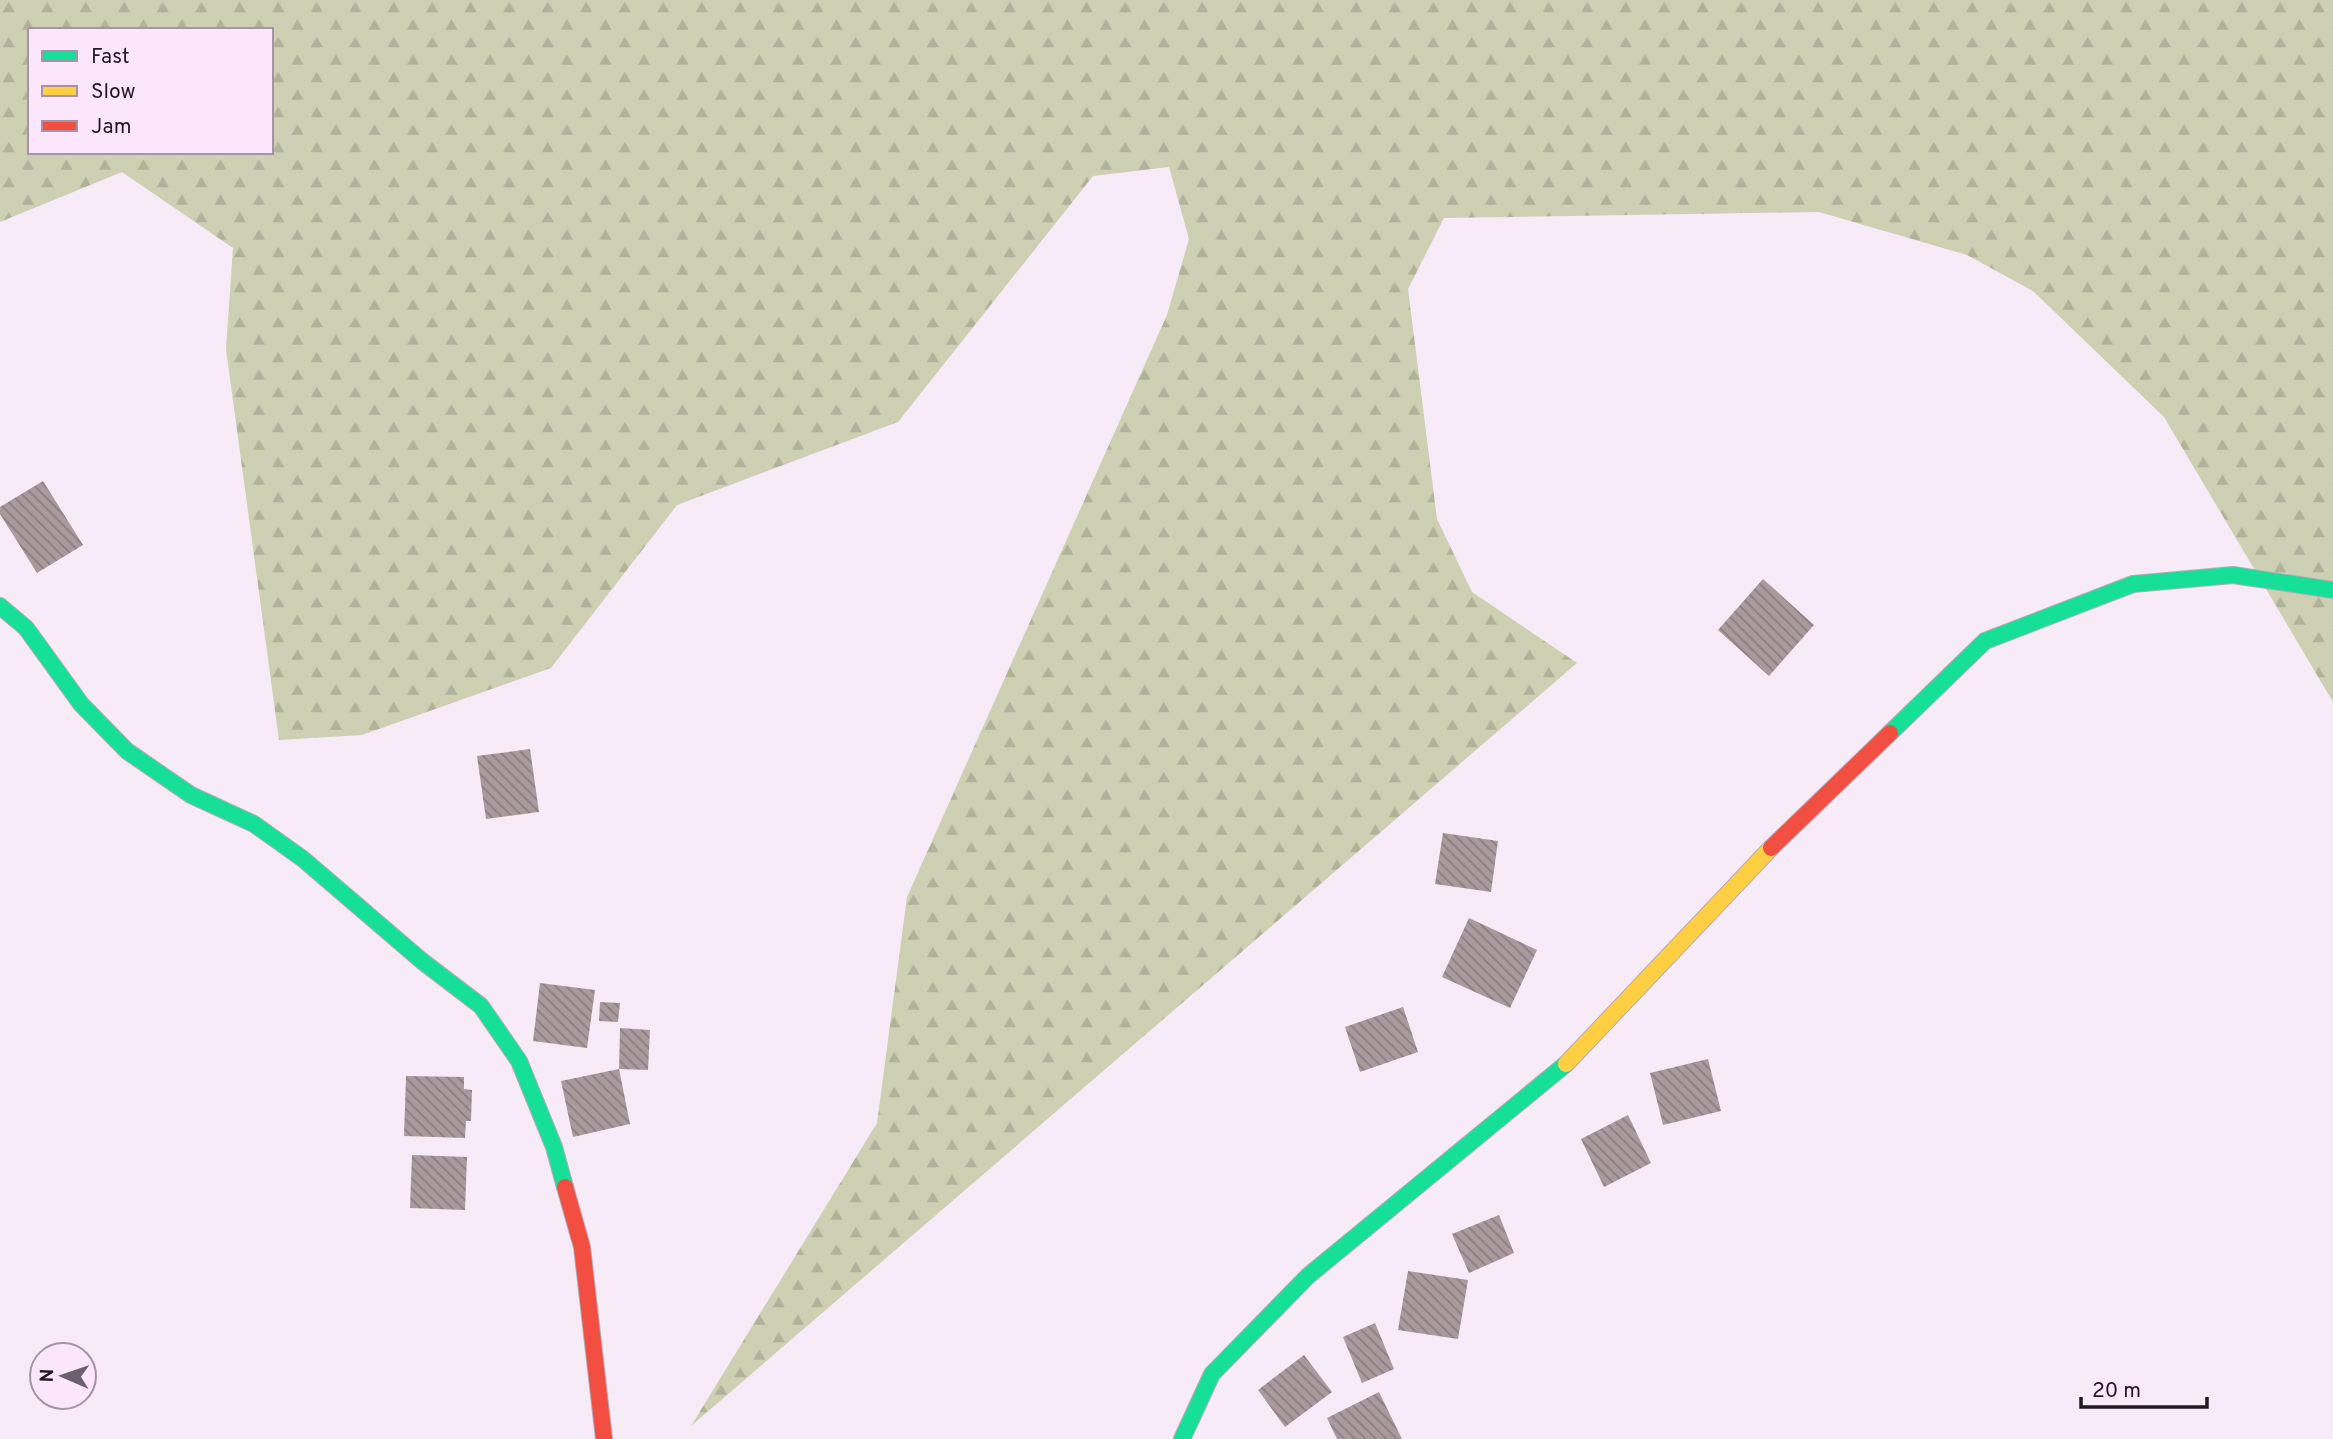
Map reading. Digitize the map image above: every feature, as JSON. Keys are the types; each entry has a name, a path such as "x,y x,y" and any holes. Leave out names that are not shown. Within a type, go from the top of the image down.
{"street":[{"path":"1182,1439 1212,1374 1308,1276 1555,1076 1745,873 1985,640 2133,584 2233,575 2333,590"},
{"path":"0,606 26,628 81,704 127,751 191,795 254,824 303,859 422,961 481,1006 519,1061 554,1147 582,1247 604,1439"}],"green space":[{"path":"0,0 2333,0 2333,702 2164,417 2033,291 1967,255 1819,212 1444,218 1408,289 1437,519 1472,592 1577,663 691,1426 877,1123 907,897 1167,315 1189,239 1169,167 1093,176 898,422 677,505 551,668 362,735 279,740 226,349 233,248 122,172 0,222"}],"building":[{"path":"43,481 83,545 37,573 0,514 0,507"},
{"path":"1763,579 1814,625 1769,676 1718,630"},
{"path":"530,749 539,812 486,819 477,756"},
{"path":"1443,833 1498,841 1491,892 1435,884"},
{"path":"1469,918 1537,950 1510,1008 1442,977"},
{"path":"540,983 595,990 587,1048 533,1041"},
{"path":"600,1002 620,1003 618,1022 599,1021"},
{"path":"1403,1007 1418,1052 1360,1072 1345,1027"},
{"path":"620,1028 650,1030 648,1070 619,1069"},
{"path":"1708,1059 1721,1111 1663,1125 1650,1073"},
{"path":"619,1069 630,1124 573,1137 561,1081"},
{"path":"406,1076 464,1077 464,1089 472,1090 471,1121 466,1121 465,1138 404,1136"},
{"path":"1628,1115 1651,1163 1604,1187 1581,1139"},
{"path":"412,1155 467,1157 465,1210 410,1208"},
{"path":"1499,1215 1514,1253 1469,1273 1452,1234"},
{"path":"1408,1271 1468,1280 1458,1339 1398,1330"},
{"path":"1375,1323 1394,1369 1362,1383 1343,1337"},
{"path":"1304,1355 1332,1392 1285,1427 1258,1390"},
{"path":"1379,1392 1402,1439 1337,1439 1327,1418"}],"traffic: fast":[{"path":"1890,733 1985,641 2133,584 2233,575 2333,590"},
{"path":"0,606 26,628 81,704 127,751 191,795 254,824 303,859 422,961 481,1006 519,1061 554,1147 565,1187"},
{"path":"1182,1439 1212,1374 1308,1276 1566,1064"}],"traffic: slow":[{"path":"1566,1064 1771,848"}],"traffic: jam":[{"path":"1771,848 1890,733"},
{"path":"565,1187 582,1247 604,1439"}]}
